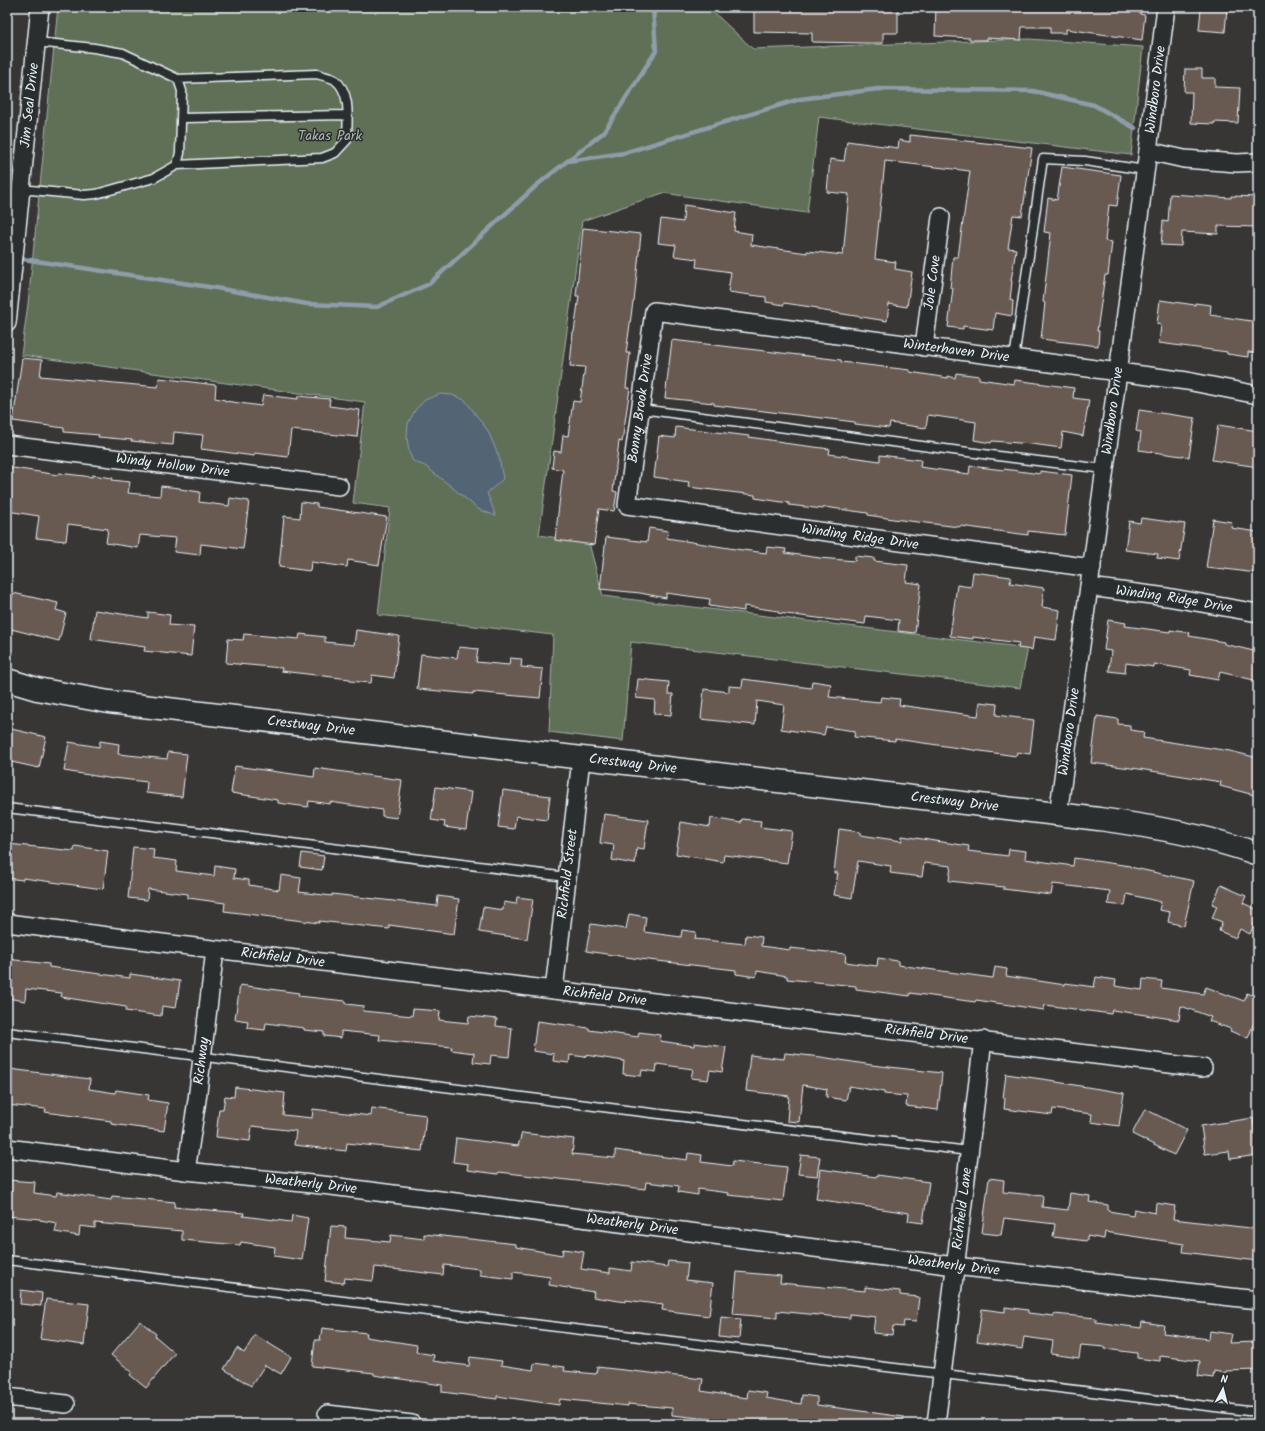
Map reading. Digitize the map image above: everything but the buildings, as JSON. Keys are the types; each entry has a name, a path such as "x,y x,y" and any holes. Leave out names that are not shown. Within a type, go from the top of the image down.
{"main road":[{"name":"Crestway Drive","path":"7,680 37,689 109,702 427,739 581,759 1099,819 1173,830 1235,846 1258,854"}],"street":[{"name":"Jim Seal Drive","path":"7,323 40,7"},
{"name":"Windboro Drive","path":"1058,815 1148,151 1166,7"},
{"path":"1148,151 1184,159 1237,163 1258,162"},
{"name":"Jole Cove","path":"924,348 941,217"},
{"name":"Winterhaven Drive","path":"654,311 924,348 1187,381 1258,395"},
{"name":"Bonny Brook Drive","path":"627,505 654,311"},
{"name":"Windy Hollow Drive","path":"7,445 339,486"},
{"name":"Winding Ridge Drive","path":"627,505 1092,568"},
{"name":"Winding Ridge Drive","path":"1089,587 1167,597 1258,613"},
{"name":"Richfield Street","path":"554,990 581,759"},
{"name":"Richfield Drive","path":"7,923 215,950 983,1040 1203,1068"},
{"name":"Richway","path":"186,1171 215,950"},
{"name":"Richfield Lane","path":"936,1424 983,1040"},
{"name":"Weatherly Drive","path":"7,1148 186,1171 331,1186 956,1266 1258,1300"},
{"path":"7,1397 66,1404"},
{"path":"327,1414 412,1424"}],"lane":[{"path":"20,189 84,195 96,194 154,178 178,165 322,158 336,153 347,140 348,115 346,93 335,80 317,74 178,79 123,53 94,48 36,42"},
{"path":"178,79 182,91 182,118 178,165"},
{"path":"182,118 348,115"},
{"path":"1014,359 1043,159 1085,161 1145,170"},
{"path":"641,409 1105,469"},
{"path":"7,808 567,877"},
{"path":"7,1032 634,1111 969,1151"},
{"path":"7,1260 1258,1411"}],"green space":[{"name":"Takas Park","path":"58,7 708,7 753,49 1029,39 1143,47 1131,155 819,117 807,213 663,193 582,221 539,535 589,543 603,596 1028,648 1020,688 631,642 623,741 549,732 553,635 378,615 390,508 353,503 365,402 21,355 28,304"}],"water":[{"path":"440,394 452,395 465,400 488,431 499,457 503,479 487,493 496,516 478,509 425,466 413,461 409,452 407,437 408,423 416,409 425,400"}],"waterway":[{"path":"16,258 216,288 307,304 377,307 429,284 537,185 604,132 656,51 653,7"},
{"path":"568,161 624,153 800,99 878,89 1033,91 1094,105 1135,128"}]}
